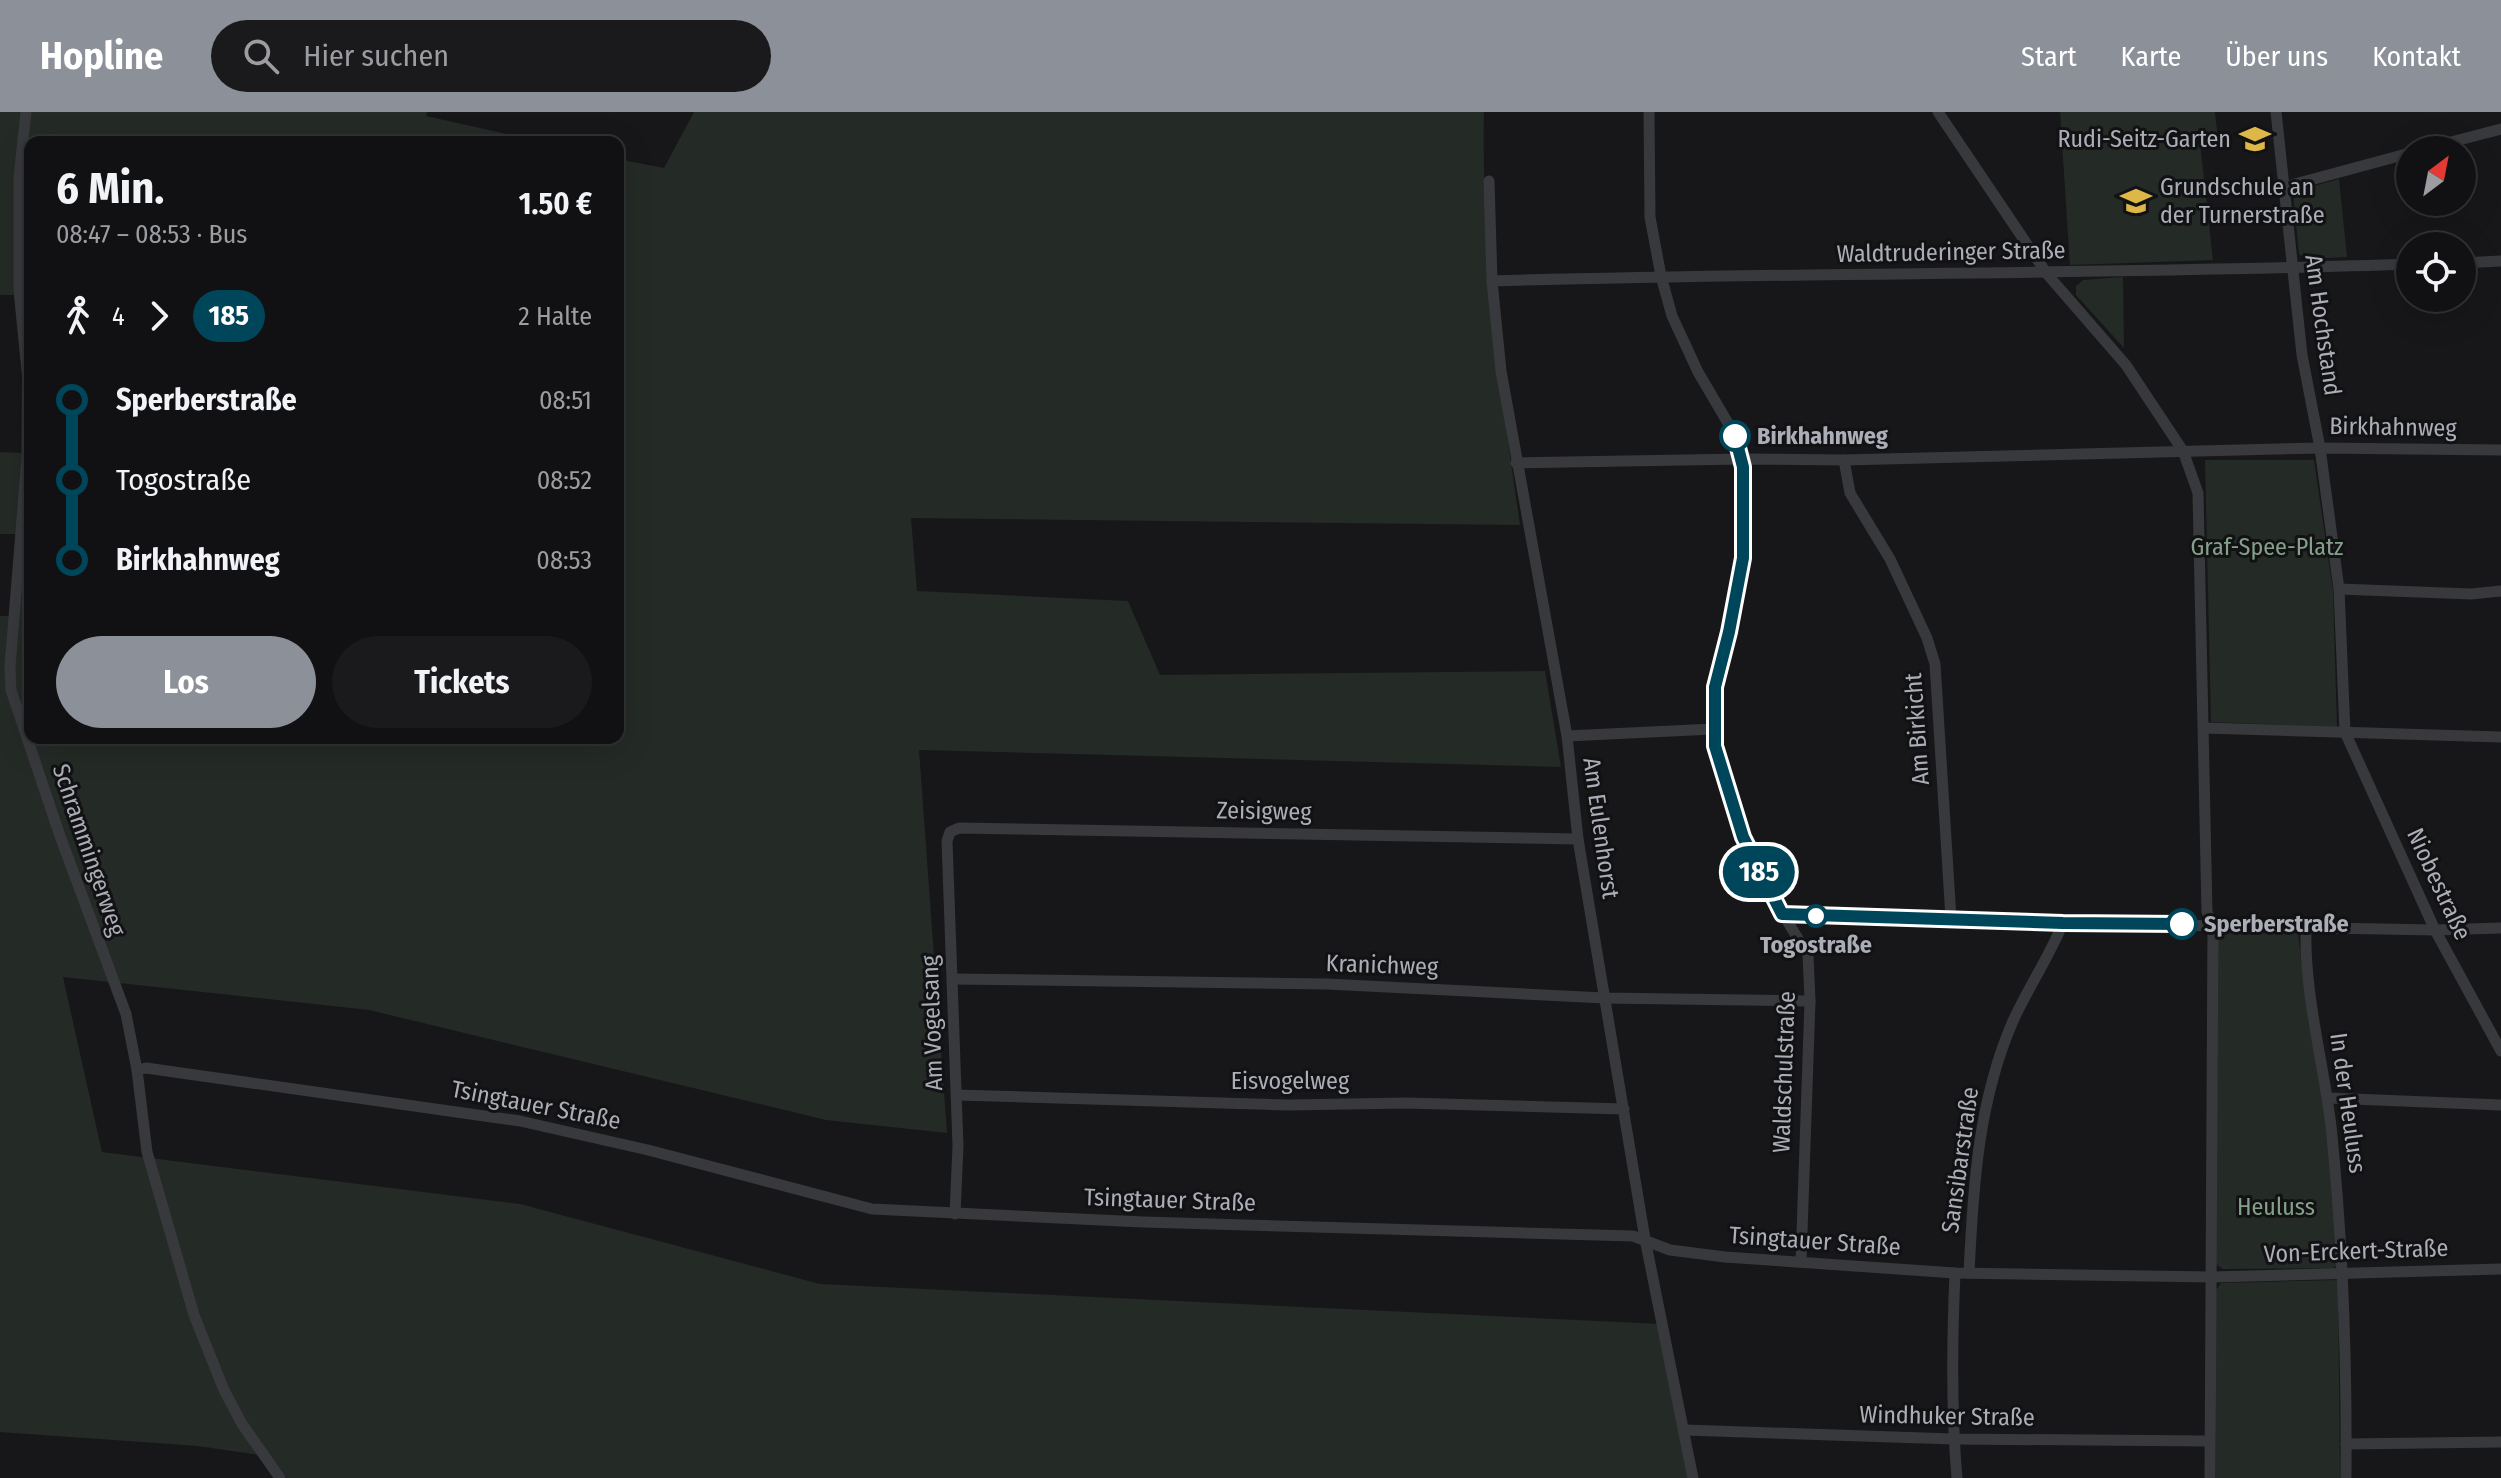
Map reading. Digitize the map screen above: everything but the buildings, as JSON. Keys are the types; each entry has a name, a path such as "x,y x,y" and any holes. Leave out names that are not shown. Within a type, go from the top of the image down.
{"street":[{"name":"Schrammingerweg","path":"24,340 19,290 19,177 26,112"},
{"name":"Waldschulstraße","path":"1649,112 1650,217 1661,276 1682,338 1735,435 1742,459 1743,558 1729,632 1716,678 1713,729 1717,758 1740,829 1766,886 1808,955 1810,1001 1801,1262"},
{"path":"1938,112 2047,274 2126,365 2183,451 2198,493 2207,912 2213,925 2210,1478"},
{"name":"Am Hochstand","path":"2276,112 2302,355 2320,448"},
{"path":"2474,136 2501,129"},
{"path":"2284,187 2396,157"},
{"name":"Am Eulenhorst","path":"1489,181 1492,281 1501,371 1567,736 1578,839 1645,1239 1693,1478"},
{"path":"2476,262 2501,261"},
{"name":"Waldtruderinger Straße","path":"1492,281 1661,276 2047,274 2396,265"},
{"path":"2320,448 2339,589 2345,732"},
{"name":"Birkhahnweg","path":"1516,463 1844,460 2320,448 2501,450"},
{"name":"Am Birkicht","path":"1844,460 1850,493 1890,559 1922,625 1935,664 1951,918"},
{"name":"Schrammingerweg","path":"24,494 10,667 11,690 24,729"},
{"path":"2339,589 2457,594 2501,591"},
{"path":"2205,728 2501,737"},
{"path":"1567,736 1713,729"},
{"name":"Niobestraße","path":"2345,732 2435,930 2501,1051"},
{"name":"Schrammingerweg","path":"29,744 126,1014 137,1070 147,1152 194,1315 224,1390 242,1424 280,1478"},
{"name":"Zeisigweg","path":"950,832 959,828 1578,839"},
{"name":"Am Vogelsang","path":"950,832 947,841 958,1146 955,1214"},
{"path":"1782,914 2063,923 2435,930 2501,928"},
{"name":"Sansibarstraße","path":"1969,1273 1976,1164 1991,1083 2013,1021 2050,956 2063,923"},
{"name":"In der Heuluss","path":"2306,927 2313,1011 2328,1098 2344,1273 2346,1478"},
{"name":"Kranichweg","path":"953,979 1327,984 1604,998 1810,1001"},
{"name":"Tsingtauer Straße","path":"137,1070 146,1068 520,1121 648,1150 872,1209 1633,1236 1670,1250 1697,1254 1955,1273 2212,1277"},
{"name":"Eisvogelweg","path":"957,1095 1289,1105 1406,1103 1624,1109"},
{"path":"2328,1098 2501,1105"},
{"name":"Von-Erckert-Straße","path":"2212,1277 2501,1269"},
{"path":"1955,1273 1953,1439 1957,1478"},
{"name":"Windhuker Straße","path":"1685,1430 1953,1439 2208,1441"},
{"path":"2346,1444 2501,1442"}],"green space":[{"path":"0,112 427,112 426,116 515,136 24,136 24,534 0,534 0,452 21,453 22,373 14,295 0,295"},
{"path":"694,112 1484,112 1489,268 1499,371 1520,525 911,518 917,591 1128,601 1160,675 1545,671 1561,767 919,750 947,1133 826,1120 369,1010 63,977 102,1152 520,1204 820,1284 1660,1324 1688,1478 287,1478 272,1457 198,1446 0,1432 0,616 9,616 24,539 24,744 624,744 624,160 664,168"},
{"name":"Grundschule an der Turnerstraße","path":"2060,112 2215,112 2218,140 2200,143 2213,260 2070,265"},
{"path":"2339,179 2347,257 2306,259 2299,254 2293,192"},
{"path":"2123,277 2124,348 2076,295 2076,286 2083,280"},
{"name":"Graf-Spee-Platz","path":"2205,460 2314,460 2333,591 2337,727 2211,722"},
{"name":"Heuluss","path":"2218,932 2298,933 2309,1025 2324,1104 2333,1187 2338,1265 2333,1268 2223,1269 2216,1264"},
{"name":"Heuluss","path":"2338,1280 2340,1478 2216,1478 2216,1290 2221,1283"}],"bus line":[{"name":"185","path":"1735,436 1743,467 1743,558 1715,687 1715,746 1743,837 1782,914 2182,924"}],"place":[{"name":"Rudi-Seitz-Garten","path":"2255,139"},
{"name":"Grundschule an der Turnerstraße","path":"2136,201"},
{"name":"Birkhahnweg","path":"1735,436"},
{"name":"Togostraße","path":"1816,916"},
{"name":"Sperberstraße","path":"2182,924"}]}
